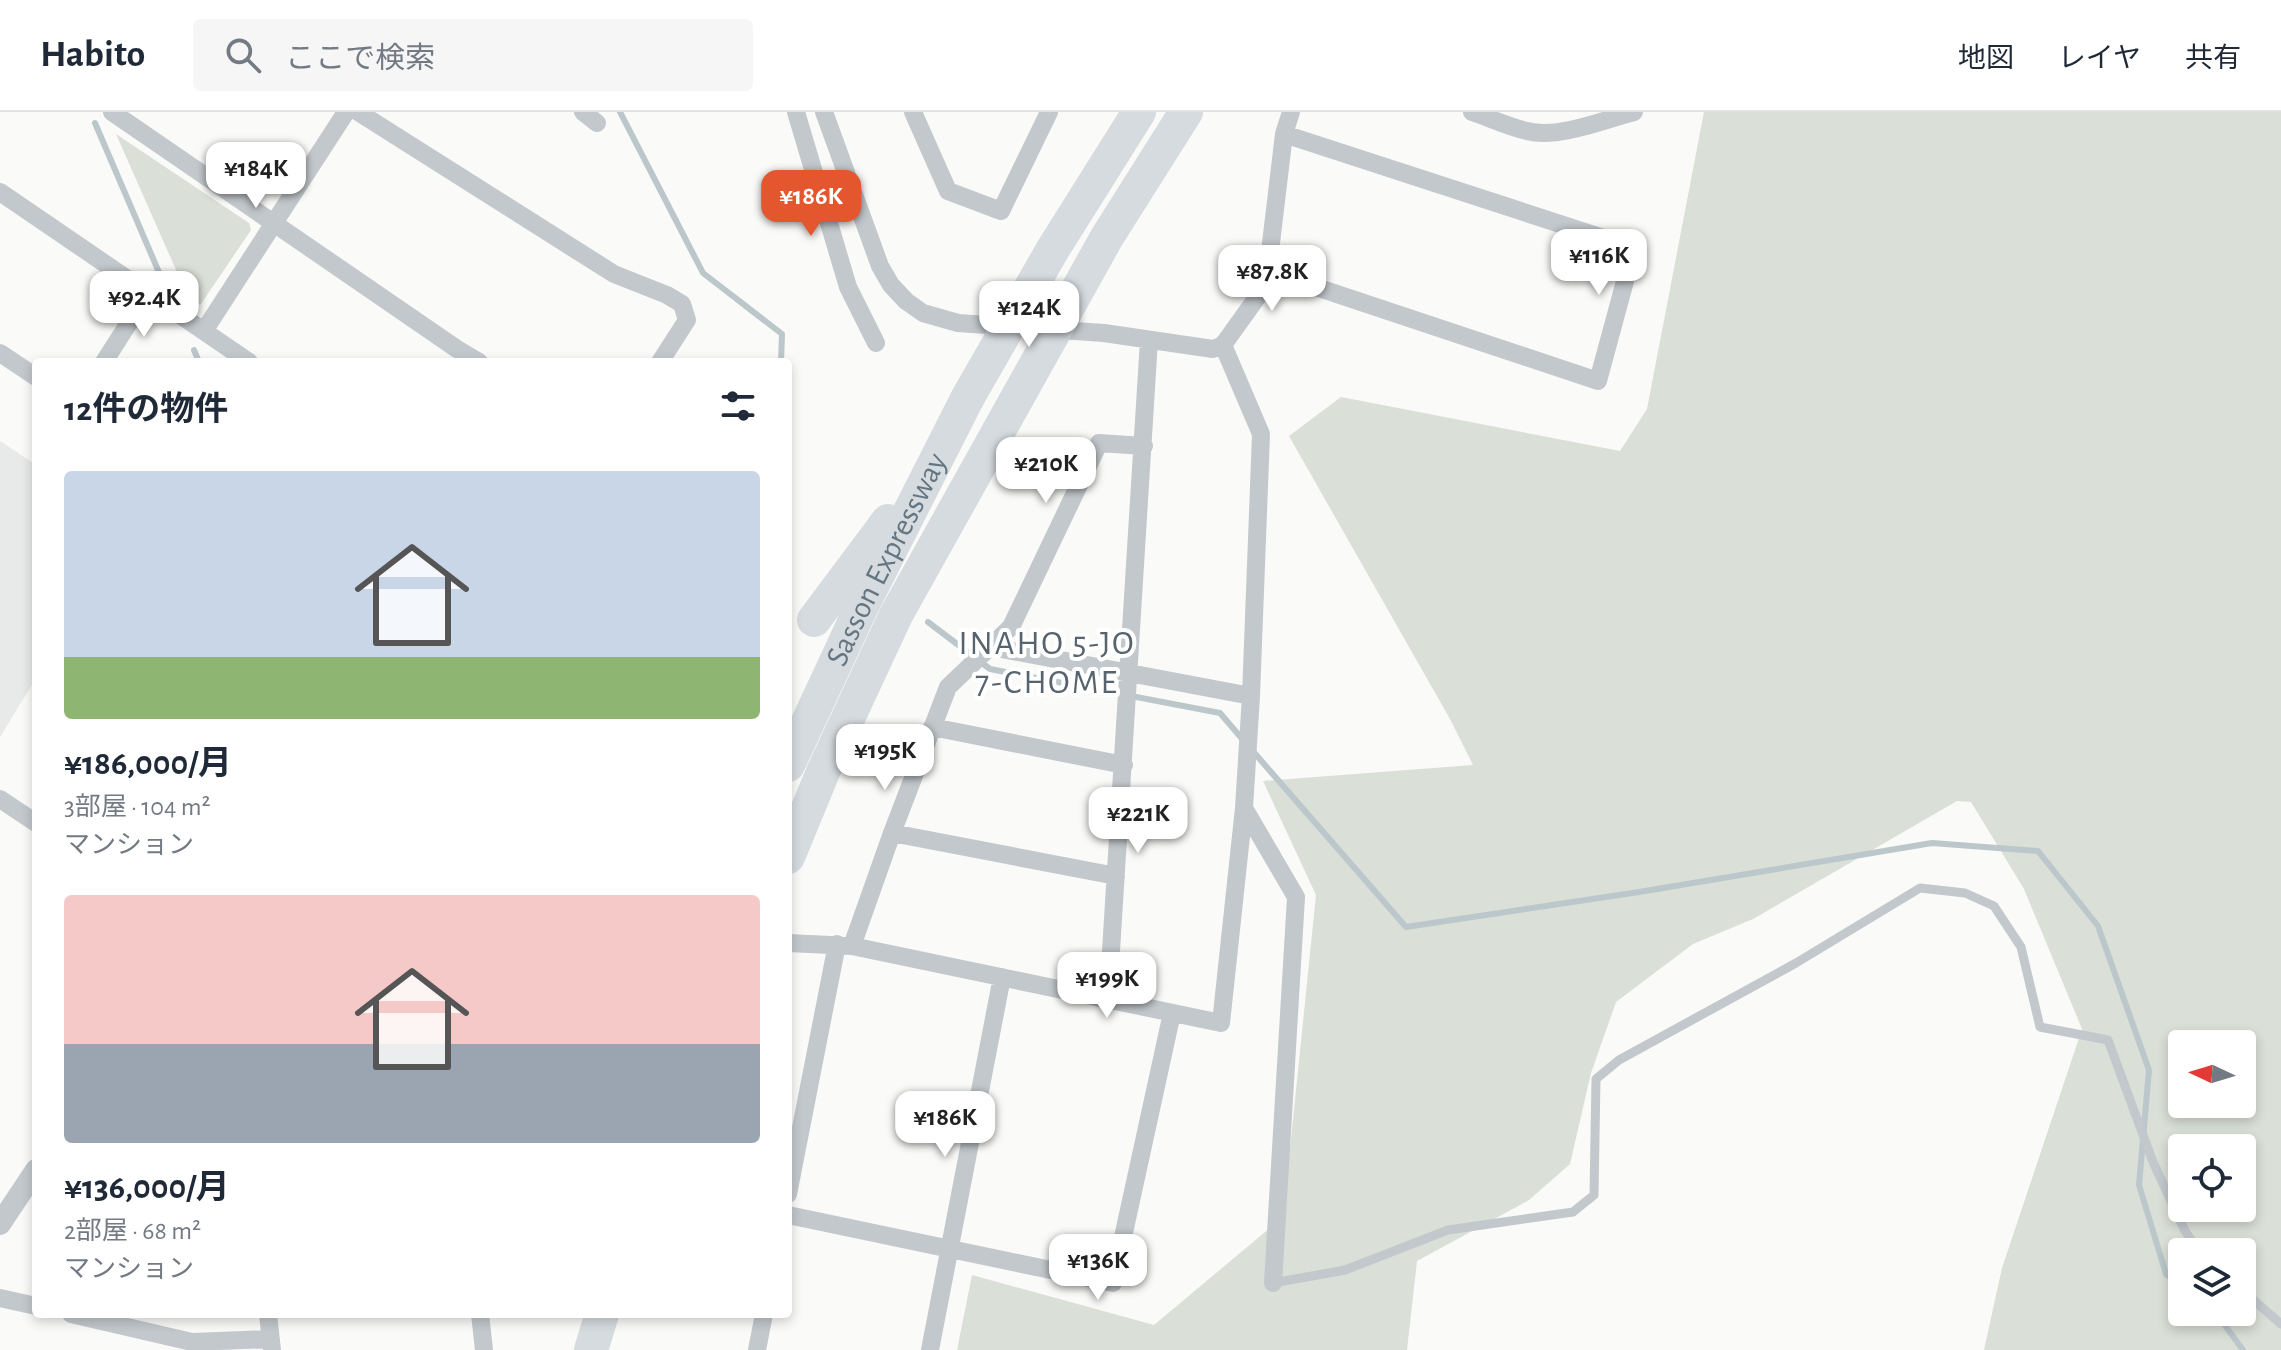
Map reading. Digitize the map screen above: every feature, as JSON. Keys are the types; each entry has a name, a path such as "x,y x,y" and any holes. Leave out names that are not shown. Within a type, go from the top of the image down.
{"highway":[{"name":"Sasson Expressway","path":"792,756 861,608 968,397 1053,249 1139,112"},
{"name":"Sasson Expressway","path":"792,847 823,772 896,615 1107,237 1186,112"},
{"path":"1156,158 1199,112"},
{"path":"814,620 939,454"},
{"path":"600,1333 620,1318"}],"street":[{"path":"112,112 472,358"},
{"path":"204,331 346,112"},
{"path":"358,112 614,274 682,304 687,320 663,358"},
{"path":"796,112 848,287 876,343"},
{"path":"824,112 880,266 891,285 923,313 958,323 1104,333 1213,349 1223,345 1266,285 1284,134 1291,112"},
{"path":"913,112 948,191 1001,211 1049,112"},
{"path":"1472,112 1529,132 1545,133 1634,112"},
{"path":"1268,271 1598,381 1634,248 1284,134"},
{"path":"0,192 243,358"},
{"path":"107,358 148,293"},
{"path":"1108,999 1149,340"},
{"path":"792,943 845,945 1221,1023 1244,808 1261,434 1223,345"},
{"path":"0,353 32,374"},
{"path":"792,1177 845,945 948,687 1011,627 1099,443 1144,446"},
{"path":"989,648 1128,677 1251,696"},
{"path":"932,727 1124,765"},
{"path":"0,799 32,820"},
{"path":"1244,808 1296,897 1273,1283"},
{"path":"892,833 1116,876"},
{"path":"930,1350 1002,977"},
{"path":"792,1216 1113,1283 1172,1013"},
{"path":"0,1224 32,1177"},
{"path":"0,1298 32,1305"},
{"path":"88,1318 192,1342 272,1344 269,1318"},
{"path":"480,1318 484,1350"},
{"path":"757,1350 763,1318"}],"lane":[{"path":"1273,1283 1345,1270 1448,1230 1573,1212 1594,1195 1596,1079 1619,1060 1796,963 1920,888 1965,893 1994,906 2021,947 2040,1027 2108,1040 2152,1157 2190,1238"},
{"path":"2256,1302 2281,1324"}],"shaded area":[{"path":"1704,112 2281,112 2281,1350 1984,1350 2002,1268 2082,1029 2024,889 1971,802 1957,801 1753,919 1693,944 1616,1002 1591,1073 1570,1164 1529,1200 1417,1261 1407,1350 957,1350 972,1275 1154,1325 1283,1217 1316,895 1263,781 1473,765 1289,436 1341,397 1620,451 1647,409"},
{"path":"116,134 249,223 251,230 201,304 192,306"},
{"path":"0,441 32,462 32,685 0,737"}],"waterway":[{"path":"620,112 703,273 782,334 781,358"},
{"path":"95,123 167,291"},
{"path":"194,350 197,358"},
{"path":"928,622 990,669 1220,713 1244,741"},
{"path":"1251,749 1406,927 1932,843 2038,851 2098,926 2149,1070 2139,1185 2168,1276"},
{"path":"2225,1326 2243,1350"}],"district":[{"name":"INAHO 5-JO 7-CHOME","path":"1047,664"}]}
